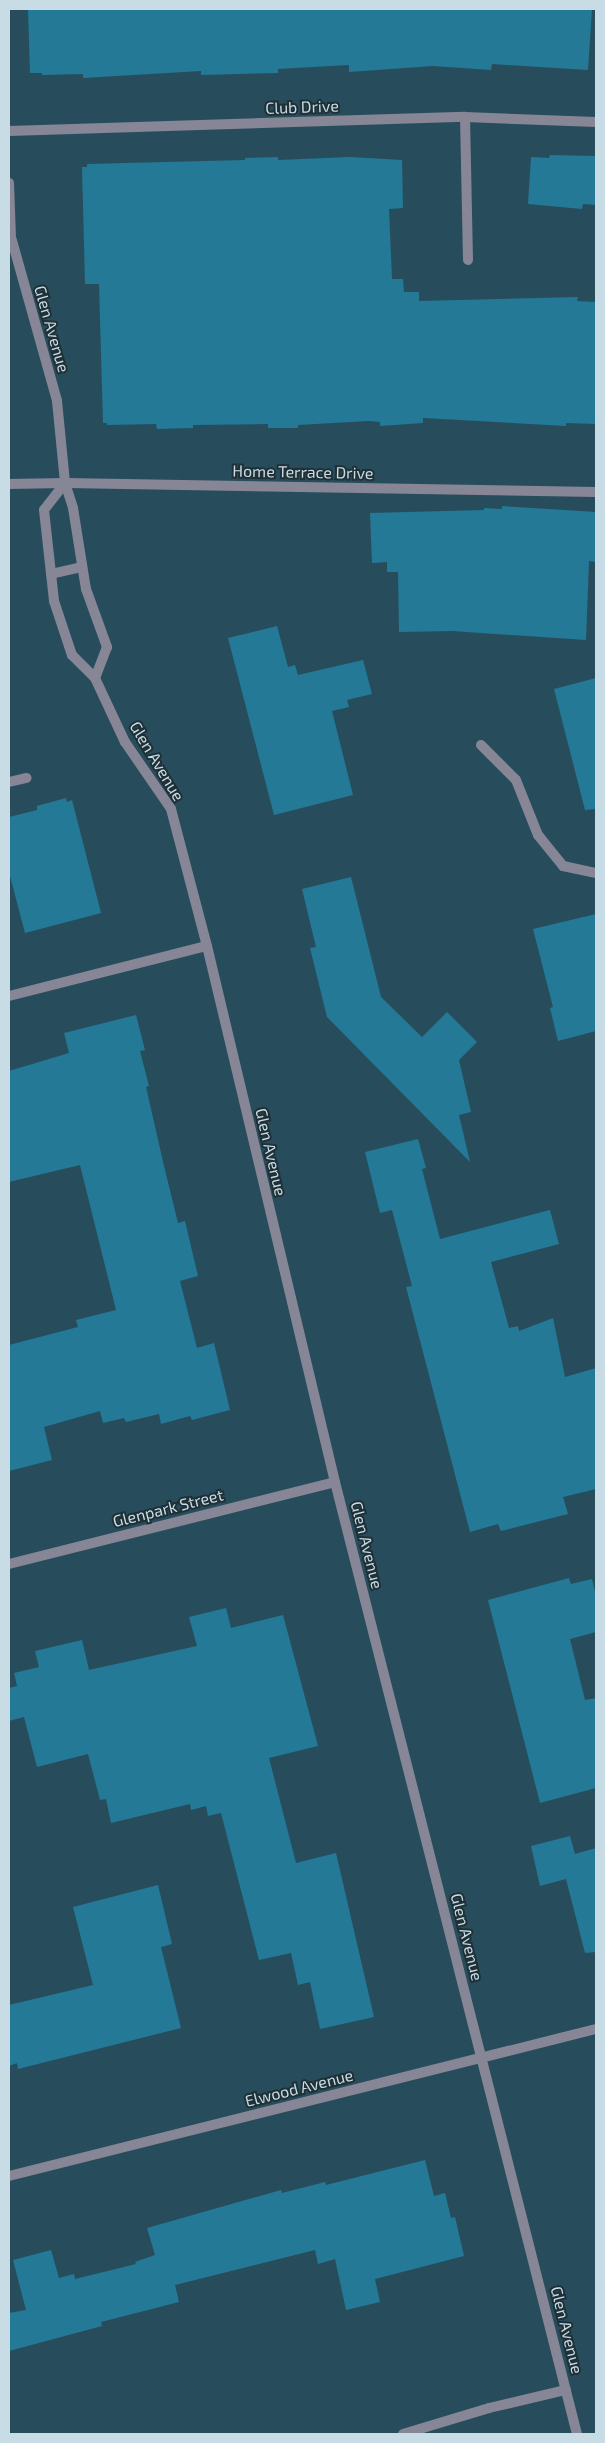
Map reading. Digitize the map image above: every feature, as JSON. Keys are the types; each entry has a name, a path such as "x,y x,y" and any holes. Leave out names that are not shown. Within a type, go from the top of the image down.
{"street":[{"name":"Club Drive","path":"9,131 464,117 596,122"},
{"path":"464,117 468,260"},
{"name":"Glen Avenue","path":"9,183 11,237 57,401 65,483 73,508 86,589 107,647 95,678"},
{"name":"Glen Avenue","path":"65,483 44,510 54,601 72,655 95,678 125,742 170,809 206,946 335,1482 483,2058 577,2434"},
{"name":"Home Terrace Drive","path":"9,484 65,483 596,492"},
{"path":"51,574 82,567"},
{"path":"481,745 516,780 538,835 563,866 596,873"},
{"path":"9,782 27,778"},
{"path":"9,996 206,946"},
{"name":"Glenpark Street","path":"9,1564 335,1482"},
{"name":"Elwood Avenue","path":"9,2176 596,2029"},
{"path":"403,2434 489,2408 566,2390"}],"building":[{"path":"28,9 592,9 588,70 492,64 491,70 433,66 349,72 349,65 278,69 278,73 201,75 201,71 83,78 83,74 42,75 42,73 30,73"},
{"path":"550,155 596,156 596,205 583,204 582,209 528,204 531,157 549,158"},
{"path":"278,157 278,160 350,157 402,160 403,208 389,209 392,279 403,279 404,292 419,292 419,301 578,297 577,301 596,302 596,424 566,423 566,426 423,418 423,423 380,426 380,422 369,421 298,425 298,428 268,428 268,424 193,425 193,428 157,429 156,424 107,425 107,423 103,423 99,284 85,284 82,167 87,167 87,164 245,160 245,158"},
{"path":"502,506 596,512 596,562 589,561 586,640 452,631 399,632 398,572 387,572 387,562 372,563 370,513 484,510 484,508 502,509"},
{"path":"277,626 288,667 295,665 298,675 363,660 372,694 347,700 349,707 332,711 353,795 274,815 228,638"},
{"path":"596,678 596,809 585,810 554,689"},
{"path":"66,798 67,802 72,800 101,913 25,933 9,872 9,817 37,810 37,806"},
{"path":"351,877 381,997 422,1037 447,1012 477,1042 459,1060 471,1112 459,1115 470,1162 327,1017 310,948 316,947 302,889"},
{"path":"596,914 596,1031 558,1041 550,1008 553,1007 533,929"},
{"path":"136,1015 145,1050 140,1051 149,1086 146,1087 164,1166 178,1223 185,1221 198,1276 180,1281 197,1348 214,1343 230,1410 192,1420 190,1416 161,1424 159,1414 126,1422 124,1418 103,1423 100,1411 44,1427 52,1460 9,1471 9,1345 78,1327 76,1320 116,1310 80,1165 9,1182 9,1071 69,1053 64,1033"},
{"path":"418,1139 426,1168 422,1169 440,1239 550,1210 559,1244 491,1262 509,1328 518,1326 519,1331 553,1318 565,1377 596,1368 596,1489 563,1497 568,1514 501,1531 498,1524 470,1532 406,1287 412,1286 392,1210 380,1213 365,1152"},
{"path":"569,1578 571,1584 592,1579 596,1596 596,1632 570,1639 585,1700 596,1698 596,1788 540,1803 488,1600"},
{"path":"226,1608 231,1628 283,1615 318,1746 269,1758 296,1863 336,1853 374,2017 320,2029 310,1982 298,1985 291,1953 259,1960 221,1813 208,1816 206,1806 191,1810 190,1804 111,1823 106,1799 100,1800 88,1754 37,1767 24,1717 9,1721 9,1688 17,1686 14,1673 39,1667 35,1651 82,1640 89,1670 197,1646 189,1617"},
{"path":"570,1836 575,1854 596,1848 596,1952 585,1953 566,1879 540,1886 531,1846"},
{"path":"158,1885 172,1944 161,1947 181,2028 18,2069 17,2063 9,2066 9,2005 93,1985 73,1907"},
{"path":"425,2160 434,2196 445,2193 451,2218 455,2217 464,2256 375,2279 380,2302 346,2310 335,2259 318,2264 315,2250 175,2285 179,2302 101,2322 102,2326 9,2351 9,2313 26,2310 13,2260 51,2250 59,2278 74,2274 75,2279 136,2264 135,2262 155,2255 147,2228 281,2190 282,2193 325,2182 326,2185"}]}
